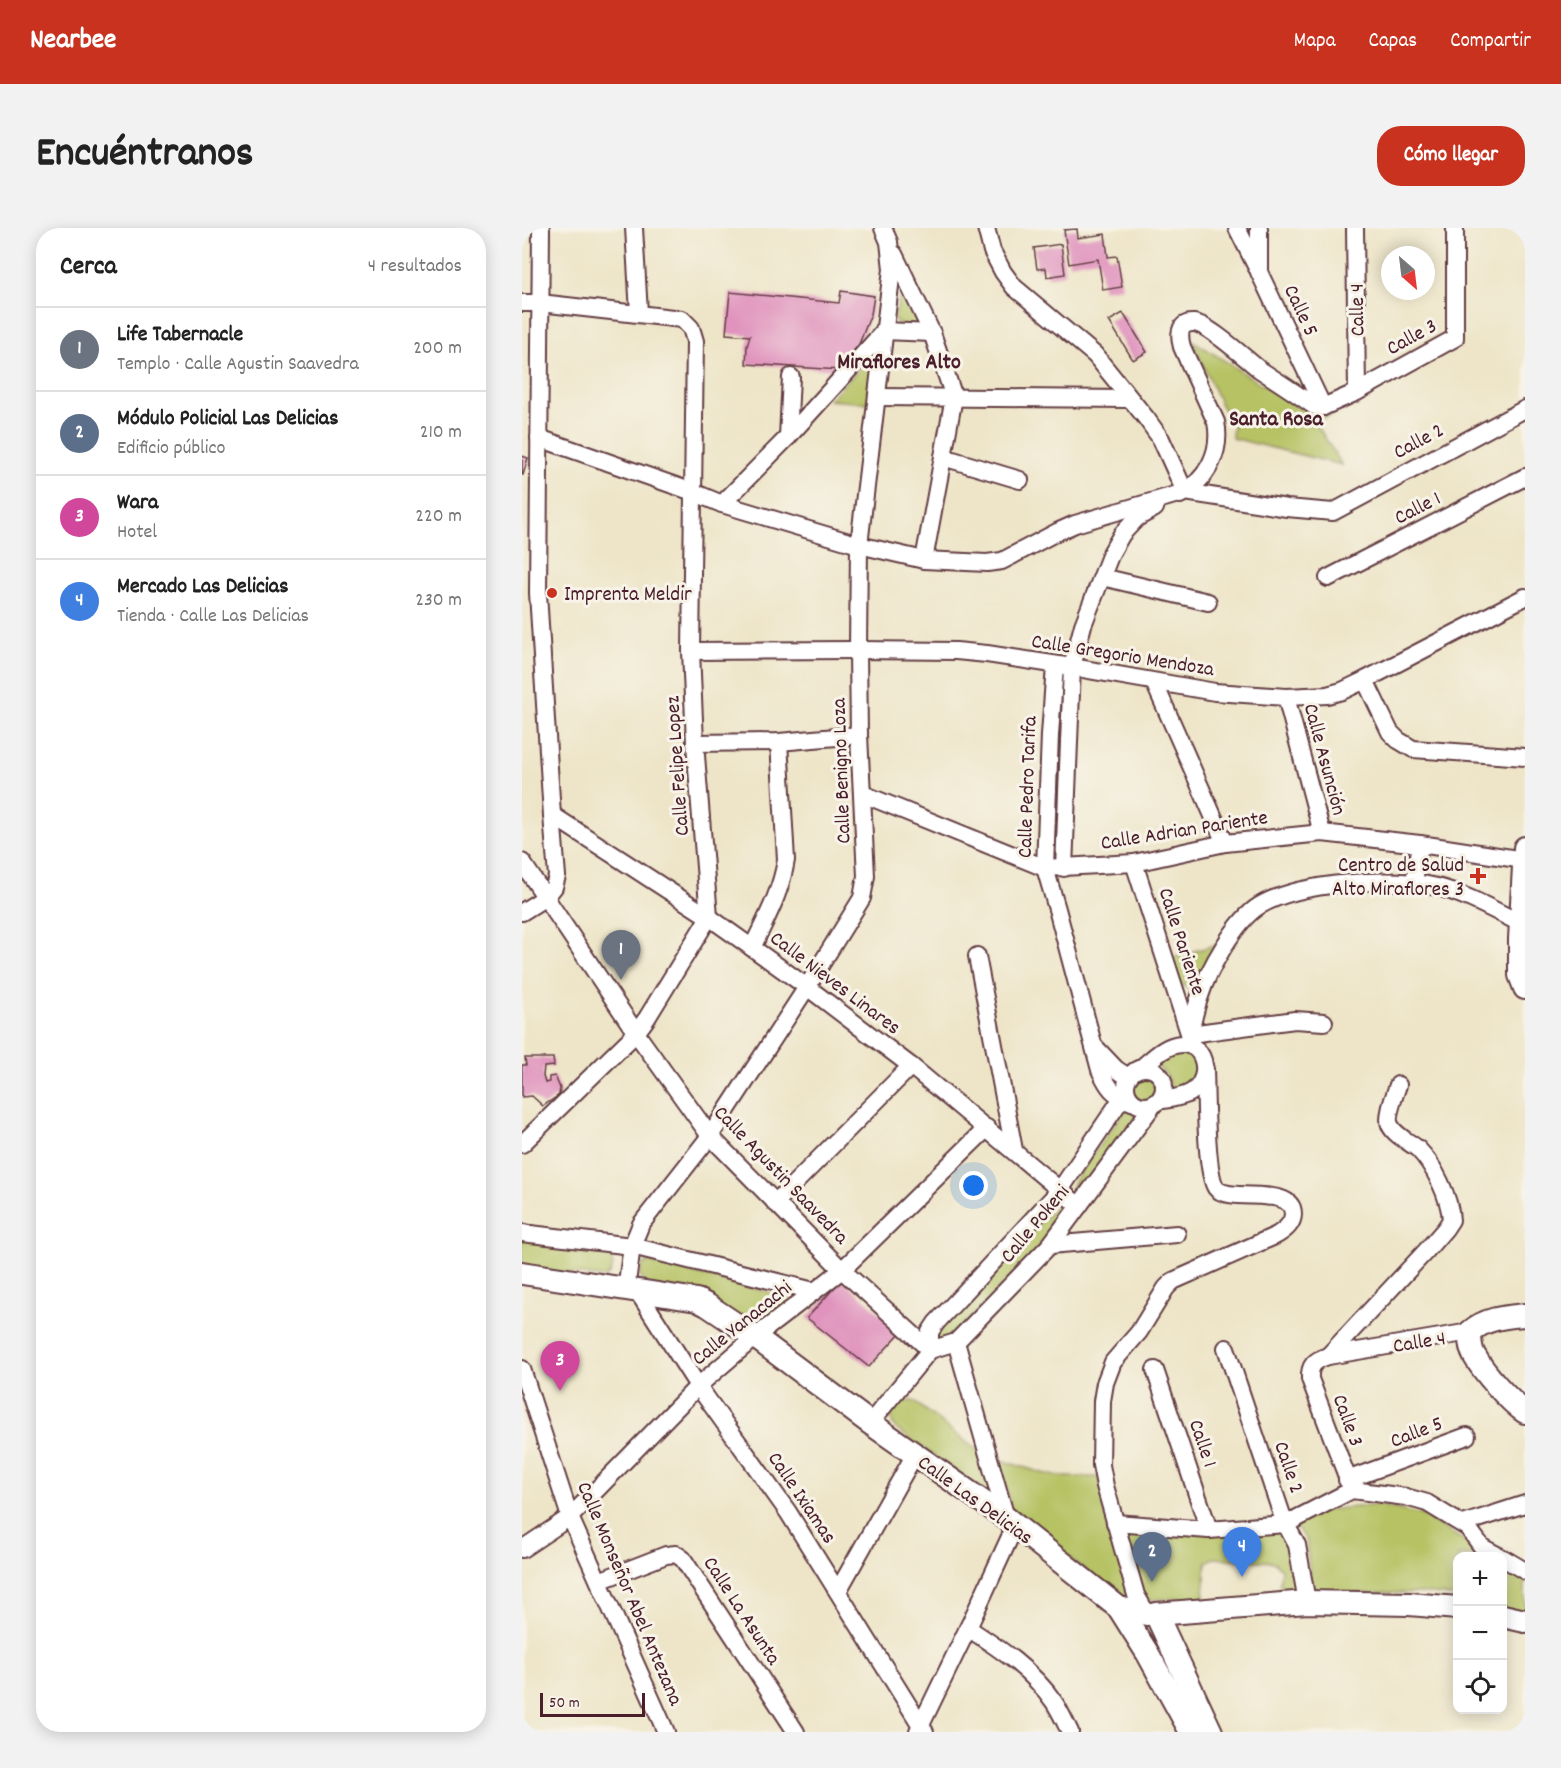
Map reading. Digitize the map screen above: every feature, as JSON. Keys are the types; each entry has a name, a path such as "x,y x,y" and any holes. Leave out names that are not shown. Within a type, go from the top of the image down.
{"street":[{"path":"522,912 546,897 554,887 557,876 538,593 541,228"},
{"path":"522,303 639,313 634,228"},
{"path":"539,438 722,504 859,545 924,560 987,563 1002,561 1075,524 1185,492 1161,438 1095,355 1014,287 992,251 986,228"},
{"path":"1237,228 1259,272"},
{"name":"Calle 5","path":"1259,228 1259,272 1323,407"},
{"name":"Calle 4","path":"1355,228 1357,392"},
{"name":"Calle 3","path":"1323,407 1357,392 1455,338 1455,228"},
{"path":"886,235 932,333 954,397 924,560"},
{"name":"Calle Benigno Loza","path":"633,1246 641,1224 710,1136 862,898 866,876 859,735 859,545 892,269 886,235"},
{"name":"Calle Felipe Lopez","path":"639,313 682,319 691,328 695,342 692,651 695,744 709,917"},
{"name":"Calle Pedro Tarifa","path":"1156,1102 1164,1092 1162,1079 1153,1070 1130,1088 1107,1085 1100,1070 1045,868 1050,735 1064,666 1111,553 1122,534 1137,518 1185,492 1205,475 1216,451 1218,433 1216,422 1182,347 1179,338 1181,328 1186,324 1195,323 1210,331 1314,406 1323,407"},
{"path":"722,504 788,437 884,331 932,333"},
{"path":"788,437 791,378"},
{"path":"878,397 1129,399"},
{"name":"Calle 2","path":"1185,492 1287,508 1333,512 1525,409"},
{"path":"943,457 1020,480"},
{"name":"Calle 1","path":"1328,578 1525,477"},
{"path":"1102,577 1208,602"},
{"name":"Calle Gregorio Mendoza","path":"692,651 966,652 1215,692 1286,698 1327,695 1342,691 1525,597"},
{"path":"1064,666 1064,868"},
{"path":"1365,680 1390,732 1413,749 1525,757"},
{"path":"1154,682 1225,843"},
{"name":"Calle Asunción","path":"1286,698 1322,833"},
{"path":"695,744 779,742 859,735"},
{"path":"752,948 778,892 786,860 779,742"},
{"name":"Calle Adrian Pariente","path":"863,794 1045,868 1134,863 1225,843 1322,833 1525,854"},
{"name":"Calle Nieves Linares","path":"552,815 709,917 807,987 911,1066 1079,1206"},
{"path":"1414,882 1420,844"},
{"path":"1525,854 1520,975 1525,988"},
{"name":"Calle Agustin Saavedra","path":"522,862 636,1033 710,1136 842,1270 930,1350"},
{"name":"Calle Pariente","path":"1134,863 1189,1039 1199,1053 1205,1069"},
{"path":"1189,1039 1200,995 1227,941 1242,921 1258,906 1279,897 1331,885 1378,881 1414,882 1439,887 1477,901 1522,934"},
{"path":"522,1144 636,1033 709,917"},
{"path":"977,956 1014,1150"},
{"name":"Calle Pokeni","path":"930,1350 930,1332 936,1323 1060,1190 1130,1088 1168,1047 1189,1039 1295,1020 1324,1022"},
{"path":"775,1203 911,1066"},
{"path":"1130,1088 1142,1107 1179,1098 1198,1086 1205,1069"},
{"path":"1205,1069 1207,1121 1215,1187 1232,1195 1268,1195 1278,1198 1292,1208 1291,1223 1277,1235 1173,1281 1166,1288 1139,1332 1113,1362 1105,1383 1102,1401 1101,1465 1104,1486 1137,1595 1151,1614 1211,1732"},
{"path":"1328,1356 1426,1251 1451,1220 1438,1176 1429,1162 1418,1148 1390,1126 1389,1117 1398,1085"},
{"path":"1179,1098 1207,1121"},
{"name":"Calle Pokeni","path":"870,1423 930,1350 956,1342 1050,1245 1156,1102"},
{"name":"Calle Yanacachi","path":"522,1549 570,1517 698,1386 755,1337 842,1270 987,1128"},
{"path":"522,1233 633,1246 814,1292"},
{"path":"1050,1245 1177,1234"},
{"path":"632,1291 633,1246"},
{"name":"Calle Las Delicias","path":"522,1273 697,1300 707,1305 755,1337 870,1423 1010,1522 1119,1608 1151,1614 1307,1602 1409,1604 1453,1608"},
{"name":"Calle Ixiamas","path":"632,1291 788,1512 921,1730"},
{"name":"Calle 4","path":"1312,1365 1328,1356 1470,1332 1482,1323 1496,1318 1525,1315"},
{"path":"1470,1332 1473,1355 1505,1395 1525,1412"},
{"path":"921,1730 968,1628 1010,1522 956,1342"},
{"name":"Calle 2","path":"1226,1348 1286,1524 1297,1545 1307,1602"},
{"name":"Calle 3","path":"1312,1365 1310,1379 1349,1485"},
{"name":"Calle Monseñor Abel Antezana","path":"522,1369 570,1517 666,1732"},
{"name":"Calle 1","path":"1155,1370 1209,1530"},
{"name":"Calle 5","path":"1286,1524 1349,1485 1467,1436"},
{"path":"838,1591 915,1454"},
{"path":"1349,1485 1427,1503 1463,1524 1482,1547 1492,1552"},
{"path":"1463,1524 1525,1503"},
{"path":"1115,1523 1209,1530 1286,1524"},
{"name":"Calle La Asunta","path":"598,1581 666,1555 676,1554 683,1559 796,1732"},
{"path":"1507,1560 1525,1571"},
{"path":"1119,1608 1148,1654 1191,1732"},
{"path":"1507,1617 1525,1621"},
{"path":"968,1628 1010,1655 1030,1674 1055,1704 1070,1732"}],"green space":[{"path":"901,293 907,294 919,320 918,327 898,324 894,319"},
{"path":"1192,340 1297,407 1330,416 1315,422 1342,465 1232,438 1233,425 1220,403"},
{"path":"862,366 869,366 873,372 870,403 829,400"},
{"path":"1218,944 1198,982 1190,988 1178,981 1171,958"},
{"path":"1183,1052 1190,1054 1198,1064 1196,1082 1176,1090 1170,1088 1169,1081 1157,1066 1162,1059"},
{"path":"1144,1077 1149,1078 1155,1084 1155,1094 1149,1100 1144,1101 1139,1100 1133,1094 1132,1089 1133,1084 1139,1078"},
{"path":"1128,1106 1141,1115 1078,1193 1074,1191 1072,1187 1074,1181"},
{"path":"1058,1204 1062,1204 1067,1211 1044,1243 946,1343 939,1343 935,1334"},
{"path":"522,1239 604,1251 612,1259 612,1270 605,1278 522,1267"},
{"path":"649,1262 789,1297 790,1304 759,1328 645,1283 640,1276 643,1264"},
{"path":"903,1401 913,1401 981,1453 992,1496 896,1429 891,1413 896,1405"},
{"path":"1000,1460 1049,1475 1099,1477 1132,1596 1126,1600 1012,1515"},
{"path":"1378,1505 1422,1515 1482,1552 1453,1552 1453,1596 1425,1593 1321,1593 1311,1587 1306,1539 1289,1520 1290,1513"},
{"path":"1272,1519 1290,1542 1299,1589 1296,1594 1279,1596 1281,1569 1274,1562 1213,1558 1206,1563 1204,1597 1147,1600 1123,1526 1214,1530"},
{"path":"1507,1568 1525,1579 1525,1615 1507,1610"}],"building":[{"path":"1077,229 1078,238 1105,234 1108,257 1117,256 1122,287 1103,290 1098,259 1069,264 1064,230"},
{"path":"1061,244 1065,274 1047,277 1046,268 1037,269 1034,248"},
{"path":"841,291 874,296 871,314 859,344 840,370 746,364 750,336 726,334 730,292 839,303"},
{"path":"1123,313 1147,352 1133,360 1109,321"},
{"path":"522,456 528,458 523,475 522,475"},
{"path":"525,1058 553,1058 554,1066 544,1067 543,1076 545,1083 549,1082 549,1077 555,1076 560,1088 559,1095 543,1106 532,1096 522,1097 522,1065 526,1065"},
{"path":"842,1279 901,1332 869,1367 807,1318"}],"place":[{"name":"Imprenta Meldir","path":"552,593"},
{"name":"Centro de Salud Alto Miraflores 3","path":"1478,876"},
{"name":"Life Tabernacle","path":"621,980"},
{"name":"Wara","path":"560,1391"},
{"name":"Mercado Las Delicias","path":"1242,1577"},
{"name":"Módulo Policial Las Delicias","path":"1152,1582"}],"district":[{"name":"Miraflores Alto","path":"899,360"},
{"name":"Santa Rosa","path":"1276,417"}]}
